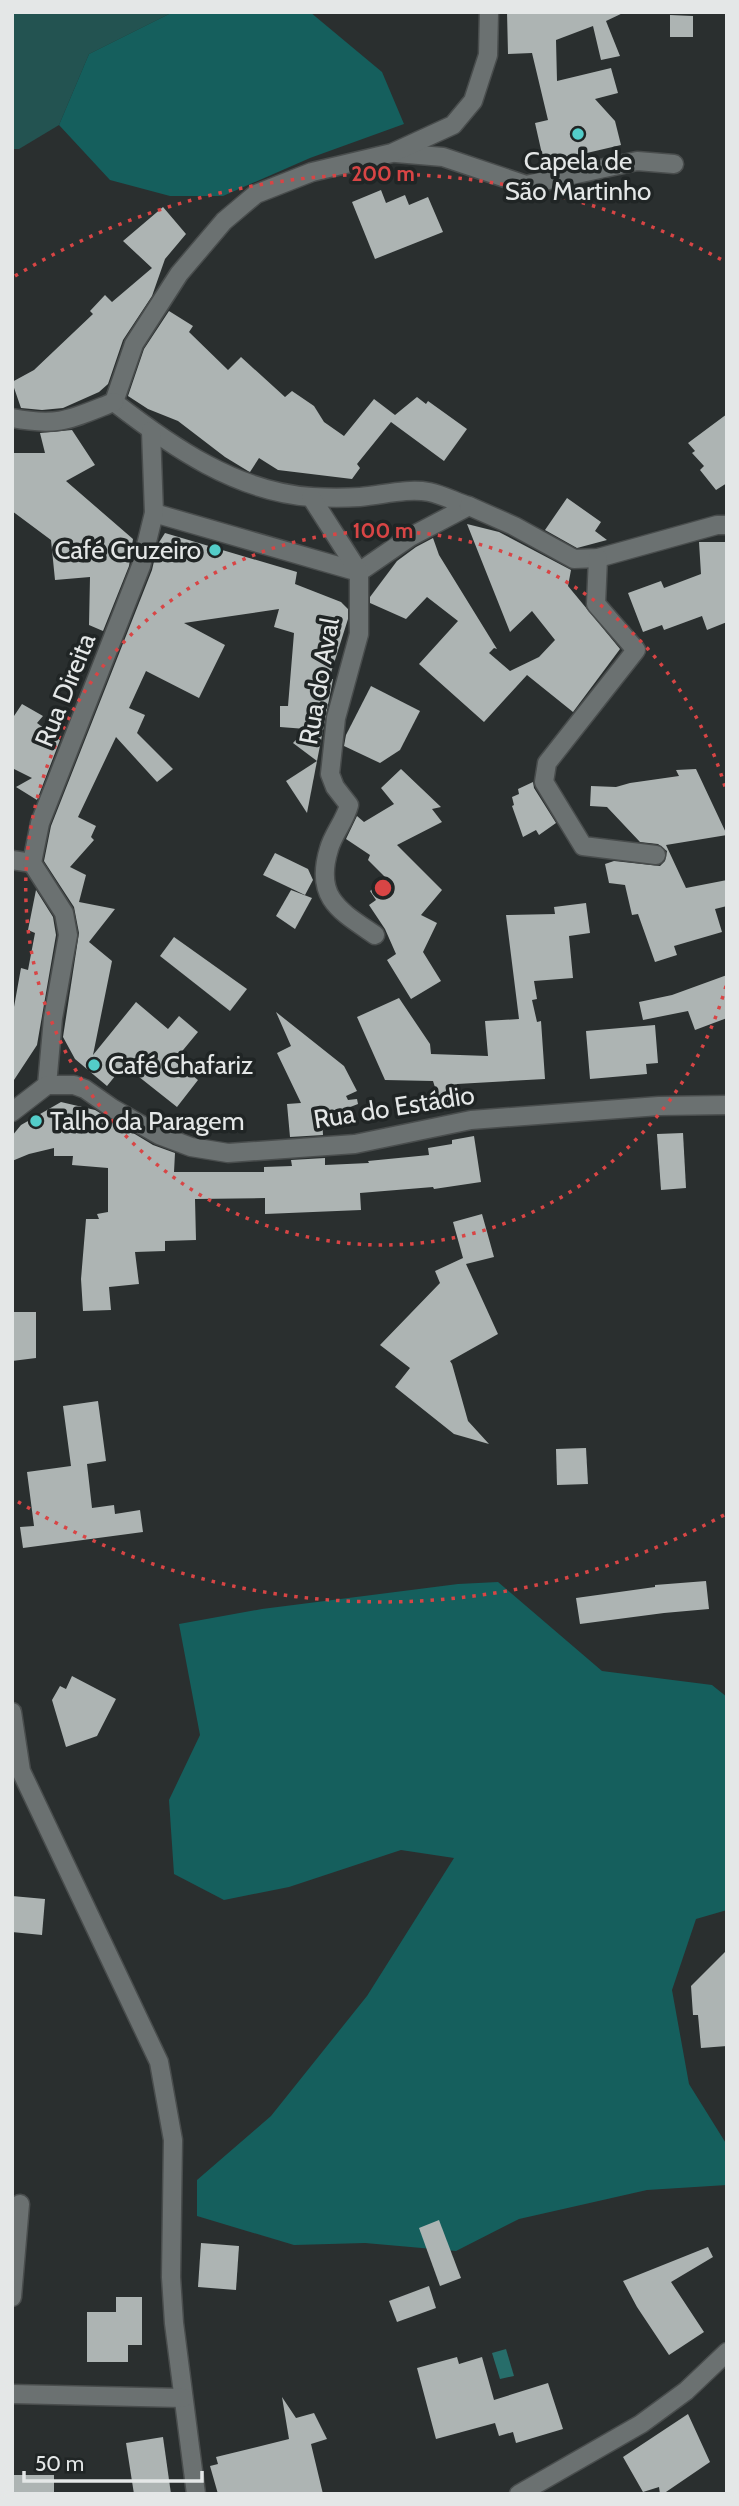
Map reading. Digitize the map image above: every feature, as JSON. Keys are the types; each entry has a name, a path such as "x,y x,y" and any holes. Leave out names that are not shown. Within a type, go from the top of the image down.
{"street":[{"path":"12,418 41,423 69,421 114,402 134,344 179,274 224,221 257,194 312,172 392,153 453,125 473,101 488,55 489,12"},
{"path":"392,153 443,157 526,185 637,161 674,164"},
{"path":"114,402 151,431 218,472 267,490 311,497 429,492 514,526 574,559 598,558 718,525 727,525"},
{"name":"Rua Direita","path":"32,863 40,823 141,566 154,513 151,431"},
{"path":"311,497 359,572"},
{"path":"359,572 410,537 469,506"},
{"path":"154,513 359,572"},
{"path":"598,558 596,604 636,650 547,763 544,782 583,846 656,855"},
{"name":"Rua do Aval","path":"359,572 359,634 336,718 330,774 335,787 349,805 328,851 325,883 332,903 375,935"},
{"path":"12,860 32,863 64,913 68,935 53,1018 47,1084 12,1112"},
{"name":"Rua do Estádio","path":"47,1084 65,1083 85,1088 112,1108 159,1135 191,1147 228,1153 355,1144 471,1120 660,1106 727,1105"},
{"path":"12,1712 17,1771 159,2062 173,2140 171,2277 174,2323 196,2494"},
{"path":"12,2297 20,2204"},
{"path":"519,2494 641,2424 686,2390 727,2352"},
{"path":"12,2394 183,2398"}],"shaded area":[{"path":"12,12 173,12 89,54 59,125 19,149 12,149"},
{"path":"173,12 310,12 382,72 404,124 310,158 223,196 170,196 110,180 59,125 89,54"},
{"path":"498,1582 602,1671 712,1685 727,1697 727,1910 696,1919 672,1990 689,2084 727,2145 727,2185 647,2190 519,2219 456,2251 365,2243 294,2245 197,2216 197,2180 271,2116 367,1996 454,1858 401,1850 289,1887 224,1900 174,1874 169,1800 200,1735 179,1624 262,1609 458,1584"},
{"path":"506,2349 514,2376 500,2379 492,2353"}],"building":[{"path":"507,12 625,12 606,21 620,56 601,60 593,26 556,40 557,81 611,68 618,93 595,99 615,121 621,145 544,163 535,123 548,120 532,53 508,54"},
{"path":"670,15 693,16 693,37 670,37"},
{"path":"381,190 386,203 405,195 409,205 428,197 443,232 375,259 352,202"},
{"path":"163,207 186,234 165,259 152,296 123,340 108,384 99,392 63,408 21,408 12,382 34,370 93,314 90,311 105,295 112,302 152,268 123,241"},
{"path":"169,311 193,326 189,332 228,370 241,357 285,397 292,391 314,406 324,422 344,436 374,399 395,415 417,397 426,404 428,401 467,429 444,461 391,422 357,464 360,468 352,479 278,470 259,458 250,472 225,457 178,421 148,409 128,396 144,349"},
{"path":"727,414 727,483 716,490 700,470 704,466 692,453 695,451 688,443"},
{"path":"72,430 95,465 66,481 133,539 129,566 103,631 89,625 90,577 55,580 51,540 12,511 12,453 45,453 40,433"},
{"path":"567,498 601,522 595,531 607,540 577,548 545,530"},
{"path":"467,524 499,532 571,570 568,586 620,649 573,712 527,675 484,722 419,664 458,621 427,597 406,619 370,603 370,597 397,561 433,538 439,555 497,649 494,648 489,653 510,671 539,657 555,640 532,611 510,632"},
{"path":"165,533 297,572 295,584 341,602 348,609 348,619 329,679 333,679 317,761 293,743 306,729 280,727 280,706 288,706 294,633 274,627 279,609 184,623 225,645 199,698 146,671 129,708 145,715 137,733 173,769 157,782 116,737 78,817 96,826 91,837 94,840 70,867 86,875 79,902 115,909 89,942 112,961 93,1055 136,1002 168,1029 179,1016 198,1032 174,1061 198,1080 177,1107 124,1065 107,1086 75,1059 63,1037 79,933 74,907 44,861 51,826 152,570 158,544"},
{"path":"699,542 727,542 727,622 707,630 702,616 664,630 662,625 643,632 628,593 661,581 664,588 701,574"},
{"path":"371,686 420,711 400,750 380,763 344,746 346,735"},
{"path":"22,704 43,716 37,723 60,740 37,800 16,787 32,778 12,768 12,719"},
{"path":"317,761 307,813 286,781"},
{"path":"401,769 441,807 432,809 442,822 397,845 442,890 421,915 437,923 423,952 441,981 411,999 387,960 396,954 385,929 369,905 376,900 370,891 386,878 368,860 370,855 346,839 357,816 364,822 394,804 381,788"},
{"path":"696,769 727,835 666,845 686,888 727,880 727,906 715,909 722,932 674,946 677,955 655,962 638,914 632,915 625,885 609,883 605,864 614,861 660,866 665,861 667,851 658,844 640,842 607,807 590,806 591,786 616,787 679,776 676,770"},
{"path":"533,782 556,823 539,835 536,830 523,837 512,806 512,797 519,794 518,789"},
{"path":"275,853 308,869 313,880 305,895 263,875"},
{"path":"36,890 53,917 56,935 37,1045 12,1083 12,1018 21,968 28,970 35,933 28,930"},
{"path":"291,890 312,898 295,929 276,916"},
{"path":"586,903 590,933 569,936 573,978 534,981 537,999 532,1000 537,1022 541,1021 545,1079 457,1084 458,1100 440,1103 433,1081 385,1080 357,1017 399,998 430,1044 431,1054 488,1056 485,1021 519,1019 506,915 555,914 554,907"},
{"path":"174,937 247,989 230,1011 160,956"},
{"path":"727,975 727,1018 695,1030 688,1011 643,1020 639,1002 672,995"},
{"path":"276,1012 344,1066 357,1091 346,1096 348,1100 357,1099 358,1104 322,1118 323,1135 290,1137 287,1104 301,1103 277,1053 291,1046"},
{"path":"655,1025 658,1063 646,1064 647,1074 590,1079 586,1031"},
{"path":"61,1102 95,1110 153,1145 175,1153 174,1172 264,1172 264,1167 292,1166 291,1160 325,1158 325,1165 369,1163 368,1161 429,1155 428,1148 452,1144 452,1140 474,1136 481,1182 434,1189 360,1193 361,1210 265,1214 265,1198 195,1199 196,1240 165,1241 165,1251 135,1252 139,1284 109,1287 111,1310 83,1311 81,1279 86,1219 99,1219 97,1214 108,1212 108,1168 72,1165 73,1156 54,1156 54,1148 12,1161 12,1136 21,1125"},
{"path":"683,1133 686,1188 661,1190 657,1134"},
{"path":"482,1214 494,1257 466,1264 498,1334 450,1361 468,1421 489,1444 454,1434 395,1387 410,1368 380,1345 440,1283 435,1271 463,1258 453,1222"},
{"path":"12,1312 36,1312 36,1358 12,1361"},
{"path":"98,1401 106,1461 87,1464 92,1508 114,1505 115,1514 140,1510 143,1532 23,1548 20,1527 34,1526 27,1472 71,1466 63,1406"},
{"path":"586,1448 588,1484 557,1485 556,1449"},
{"path":"706,1581 709,1609 580,1624 576,1598 655,1585"},
{"path":"72,1676 116,1699 97,1736 66,1747 52,1700 60,1686 66,1689"},
{"path":"12,1896 45,1899 42,1935 12,1932"},
{"path":"727,1950 727,2046 701,2048 698,2015 693,2015 691,1986"},
{"path":"439,2220 461,2278 440,2286 419,2228"},
{"path":"201,2243 239,2246 236,2290 198,2287"},
{"path":"708,2247 713,2257 671,2282 704,2332 669,2355 623,2281"},
{"path":"429,2286 436,2308 397,2322 389,2301"},
{"path":"116,2297 142,2297 142,2345 128,2345 128,2362 87,2362 87,2312 116,2312"},
{"path":"457,2357 459,2364 482,2357 494,2400 548,2383 563,2429 516,2443 513,2432 499,2436 495,2423 436,2439 417,2368"},
{"path":"282,2397 296,2418 314,2413 327,2439 311,2444 323,2494 218,2494 210,2466 218,2464 216,2457 289,2439"},
{"path":"688,2414 710,2462 663,2494 660,2494 659,2487 643,2492 623,2457"},
{"path":"163,2437 171,2494 134,2494 126,2443"},
{"path":"12,2475 54,2475 54,2494 12,2494"}],"place":[{"name":"Capela de São Martinho","path":"578,134"},
{"name":"Café Cruzeiro","path":"215,550"},
{"name":"Café Chafariz","path":"94,1065"},
{"name":"Talho da Paragem","path":"36,1121"}]}
